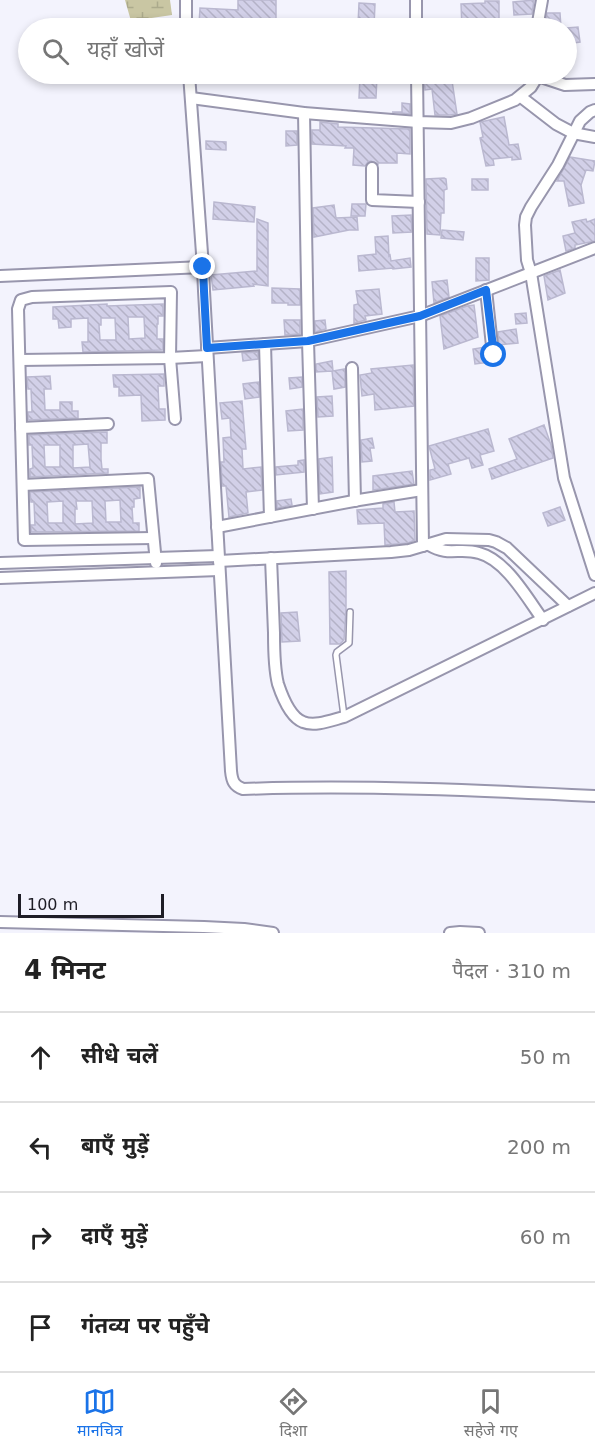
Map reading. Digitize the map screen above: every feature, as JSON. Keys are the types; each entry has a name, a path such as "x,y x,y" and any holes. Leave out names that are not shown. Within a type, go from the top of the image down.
{"street":[{"path":"186,0 186,18"},
{"path":"416,0 416,18"},
{"path":"539,18 542,0"},
{"path":"190,84 203,267 231,771 234,783 243,789 316,787 595,796"},
{"path":"417,84 422,490 426,545"},
{"path":"191,98 304,113 451,123 515,100 533,84"},
{"path":"562,84 595,84"},
{"path":"521,97 556,124 573,133 595,137"},
{"path":"595,110 583,117 573,133 554,173 531,207 525,225 527,260 564,478 595,575"},
{"path":"304,113 313,509"},
{"path":"372,168 372,200 419,202"},
{"path":"20,360 170,358 265,344 308,341 420,316 595,248"},
{"path":"0,276 203,267"},
{"path":"486,290 494,355"},
{"path":"153,538 24,540 18,309 21,300 32,297 171,292 170,358 175,419"},
{"path":"265,344 270,517"},
{"path":"352,368 355,501"},
{"path":"21,428 108,424"},
{"path":"22,486 148,479 156,572"},
{"path":"217,526 422,490"},
{"path":"0,578 156,572 219,562 409,550 446,539 489,540 507,548 568,606"},
{"path":"426,545 444,552 480,553 495,560 505,568 543,620"},
{"path":"271,558 274,652 278,681 284,701 304,723 316,724 344,717 595,593"},
{"path":"0,563 155,559 219,562"},
{"path":"0,922 204,927 273,933"},
{"path":"450,933 479,933"}],"lane":[{"path":"344,717 336,651 349,644 350,612"}],"green space":[{"path":"125,0 170,0 172,15 130,18"}],"building":[{"path":"238,0 276,0 276,18 199,18 200,8 238,10"},
{"path":"534,0 532,14 514,15 513,2"},
{"path":"485,1 499,1 499,18 462,18 461,4 485,3"},
{"path":"359,3 375,4 374,18 358,18"},
{"path":"547,13 560,13 560,18 546,18"},
{"path":"577,27 580,42 577,42"},
{"path":"360,84 377,84 376,98 359,98"},
{"path":"425,84 452,84 457,114 435,115 432,89 425,90"},
{"path":"402,103 410,104 410,114 392,112 402,112"},
{"path":"504,117 509,145 518,144 521,159 512,160 512,157 493,159 494,165 486,166 480,138 483,137 480,122"},
{"path":"320,122 338,124 338,127 410,129 410,154 397,153 397,163 378,164 371,161 365,166 353,165 354,148 312,144 312,130 320,130"},
{"path":"286,131 297,131 297,145 286,146"},
{"path":"206,141 226,142 226,150 206,149"},
{"path":"570,157 595,161 593,171 586,170 581,185 584,203 569,206 564,181 557,181"},
{"path":"444,178 447,189 444,190 444,213 441,213 440,235 427,234 426,179"},
{"path":"472,179 488,179 488,190 472,190"},
{"path":"214,202 255,207 254,222 213,219"},
{"path":"352,204 366,204 365,216 351,216"},
{"path":"334,205 336,218 357,217 358,230 314,237 313,208"},
{"path":"411,215 412,232 393,233 392,216"},
{"path":"257,219 268,223 268,286 253,284 254,286 213,290 211,275 257,271"},
{"path":"586,219 587,222 595,219 595,241 575,245 575,248 566,251 563,236 575,233 572,222"},
{"path":"442,230 464,232 463,240 441,238"},
{"path":"388,236 391,261 410,258 411,267 359,271 358,256 376,254 375,237"},
{"path":"476,258 489,258 489,280 476,281"},
{"path":"560,270 565,293 548,300 544,276"},
{"path":"447,280 449,297 434,303 432,282"},
{"path":"272,288 300,289 300,305 272,303"},
{"path":"379,289 382,314 365,316 366,320 354,323 354,305 358,304 356,291"},
{"path":"163,304 163,316 158,316 157,339 163,339 163,350 83,352 82,342 88,342 88,318 71,319 71,327 59,328 58,319 53,319 53,307","holes":["128,317 144,317 145,338 129,339","101,318 115,318 116,340 100,340"]},
{"path":"474,305 478,337 444,349 440,316"},
{"path":"526,313 527,323 516,324 515,314"},
{"path":"284,320 300,320 300,334 285,335"},
{"path":"325,320 326,329 315,332 315,321"},
{"path":"516,329 518,343 499,345 498,332"},
{"path":"485,347 487,359 491,362 475,364 473,349"},
{"path":"258,352 258,359 243,361 242,353"},
{"path":"332,361 333,371 345,369 345,387 334,389 332,371 316,372 316,364"},
{"path":"413,365 414,406 375,410 374,394 362,396 360,375 372,373 371,369"},
{"path":"164,374 164,386 158,386 159,409 165,409 165,420 142,421 141,395 119,396 119,387 114,387 113,375"},
{"path":"50,376 51,389 44,389 45,410 60,410 60,402 72,402 72,411 78,411 78,418 28,420 28,412 32,412 31,389 28,389 27,377"},
{"path":"302,377 302,387 290,389 289,378"},
{"path":"259,382 259,397 245,399 243,384"},
{"path":"332,396 333,416 318,417 317,397"},
{"path":"242,401 246,449 242,449 243,469 261,467 262,490 246,492 248,513 229,517 226,486 222,486 221,462 224,462 223,438 231,437 230,418 222,419 220,403"},
{"path":"303,409 303,430 288,431 286,411"},
{"path":"544,425 553,458 492,479 489,469 517,459 509,439"},
{"path":"488,429 494,451 480,455 483,465 472,468 469,458 448,464 451,474 430,480 430,470 435,469 429,446"},
{"path":"107,432 107,443 101,443 101,459 102,469 108,469 108,473 30,477 30,469 33,468 29,435","holes":["88,444 90,467 73,468 73,445","44,445 60,445 60,467 45,467"]},
{"path":"372,438 374,448 370,448 372,461 362,462 361,440"},
{"path":"332,457 333,492 320,494 319,459"},
{"path":"304,460 304,472 276,475 276,467 298,465 298,461"},
{"path":"412,471 414,484 373,490 373,476"},
{"path":"140,487 140,498 134,499 134,507 132,507 133,523 139,523 139,531 31,532 31,525 35,525 34,502 31,502 30,492","holes":["120,500 121,522 106,522 105,501","63,501 63,523 48,523 47,502","76,501 92,501 93,523 75,524 75,509 77,509"]},
{"path":"291,499 292,505 277,508 277,501"},
{"path":"394,502 395,512 414,511 415,540 408,543 385,545 384,523 358,524 357,510 383,508 383,504"},
{"path":"560,507 565,520 548,526 543,513"},
{"path":"346,571 344,640 340,644 330,644 329,572"},
{"path":"297,612 300,641 282,642 281,613"}],"route":[{"path":"203,267 207,348 308,341 420,316 486,290 494,355"}]}
